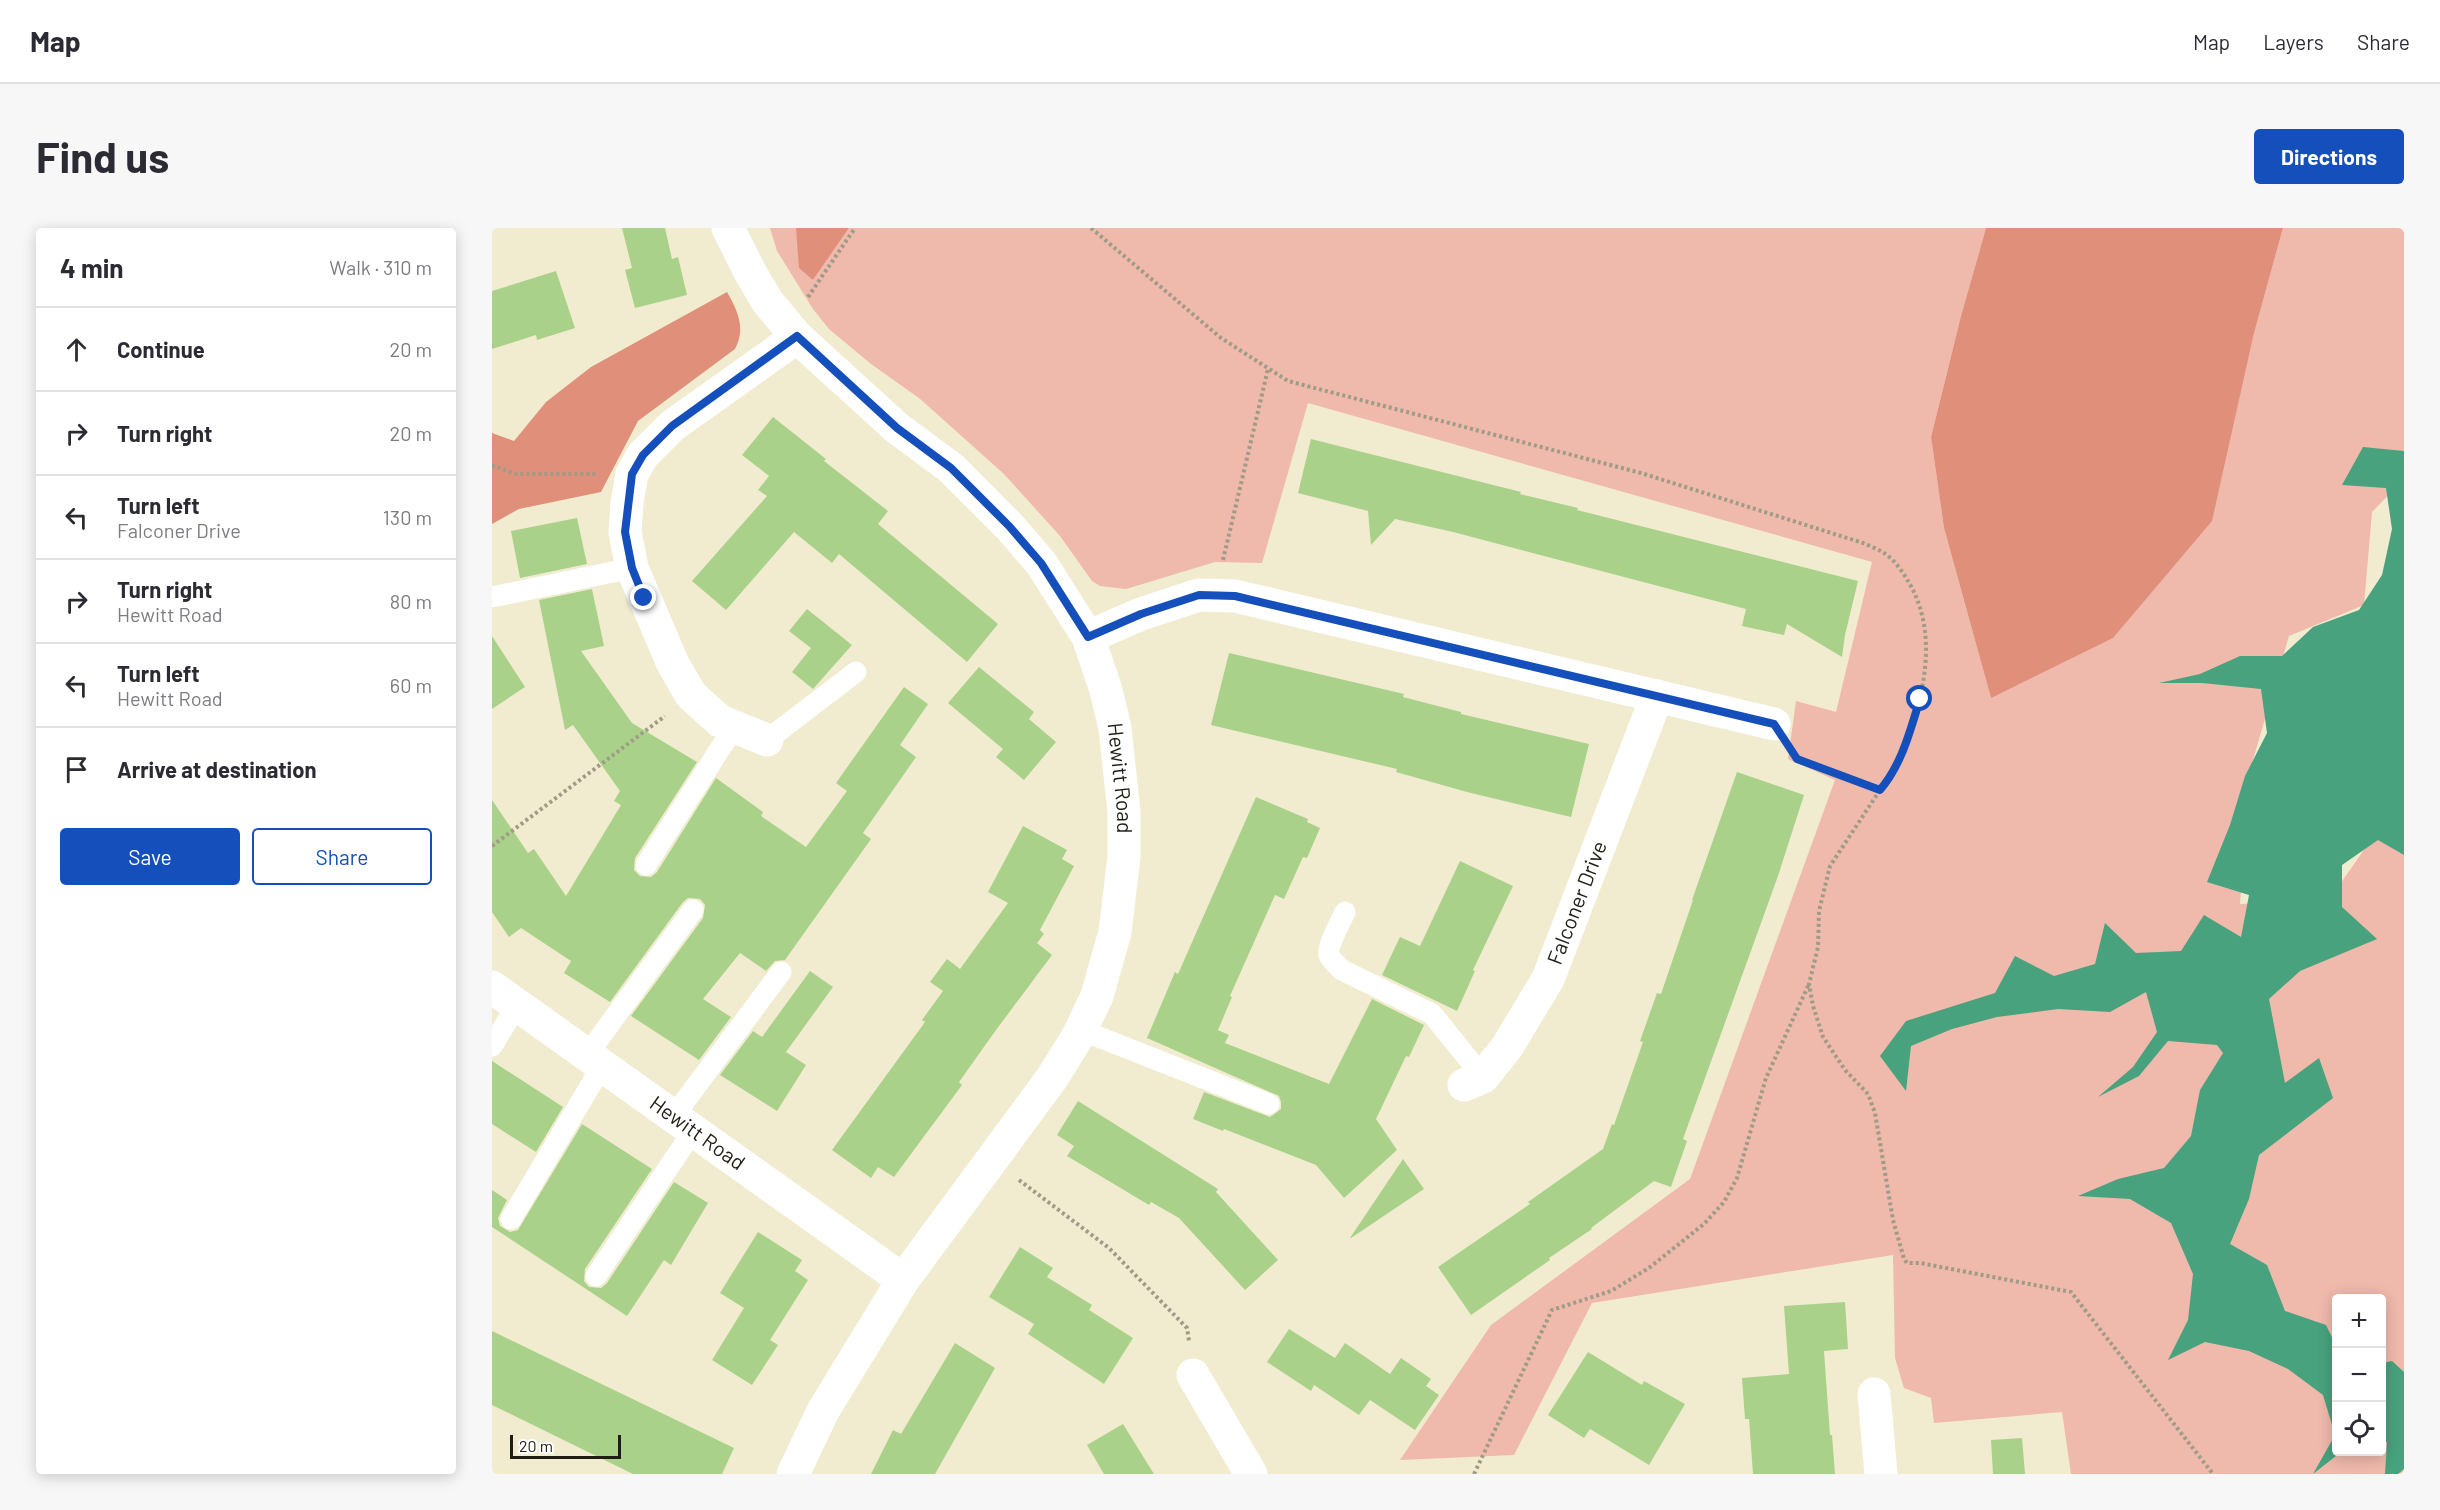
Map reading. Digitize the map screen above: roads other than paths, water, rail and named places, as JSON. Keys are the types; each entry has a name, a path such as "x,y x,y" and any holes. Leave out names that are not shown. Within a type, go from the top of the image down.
{"street":[{"name":"Hewitt Road","path":"730,234 767,301 793,331 897,428 951,468 1009,526 1041,563 1088,637 1106,690 1115,728 1124,812 1124,857 1118,912 1109,960 1097,996 1081,1030 1052,1078 903,1280 823,1411 793,1474"},
{"path":"767,740 720,721 692,695 673,664 632,568 625,532 632,474 643,455 672,426 793,331"},
{"path":"1088,637 1141,614 1199,595 1235,596 1774,724"},
{"name":"Falconer Drive","path":"1474,1081 1507,1047 1548,979 1657,696"},
{"name":"Hewitt Road","path":"505,996 903,1280"},
{"path":"1193,1375 1251,1474"},
{"path":"1874,1394 1881,1474"}],"lane":[{"path":"492,597 632,568"},
{"path":"767,740 856,672"},
{"path":"646,865 734,727"},
{"path":"511,1219 595,1060 693,910"},
{"path":"1345,912 1329,948 1329,955 1333,961 1342,970 1432,1014 1474,1081"},
{"path":"596,1276 683,1124 781,972"},
{"path":"492,1046 505,996"},
{"path":"1081,1030 1269,1104"}]}
